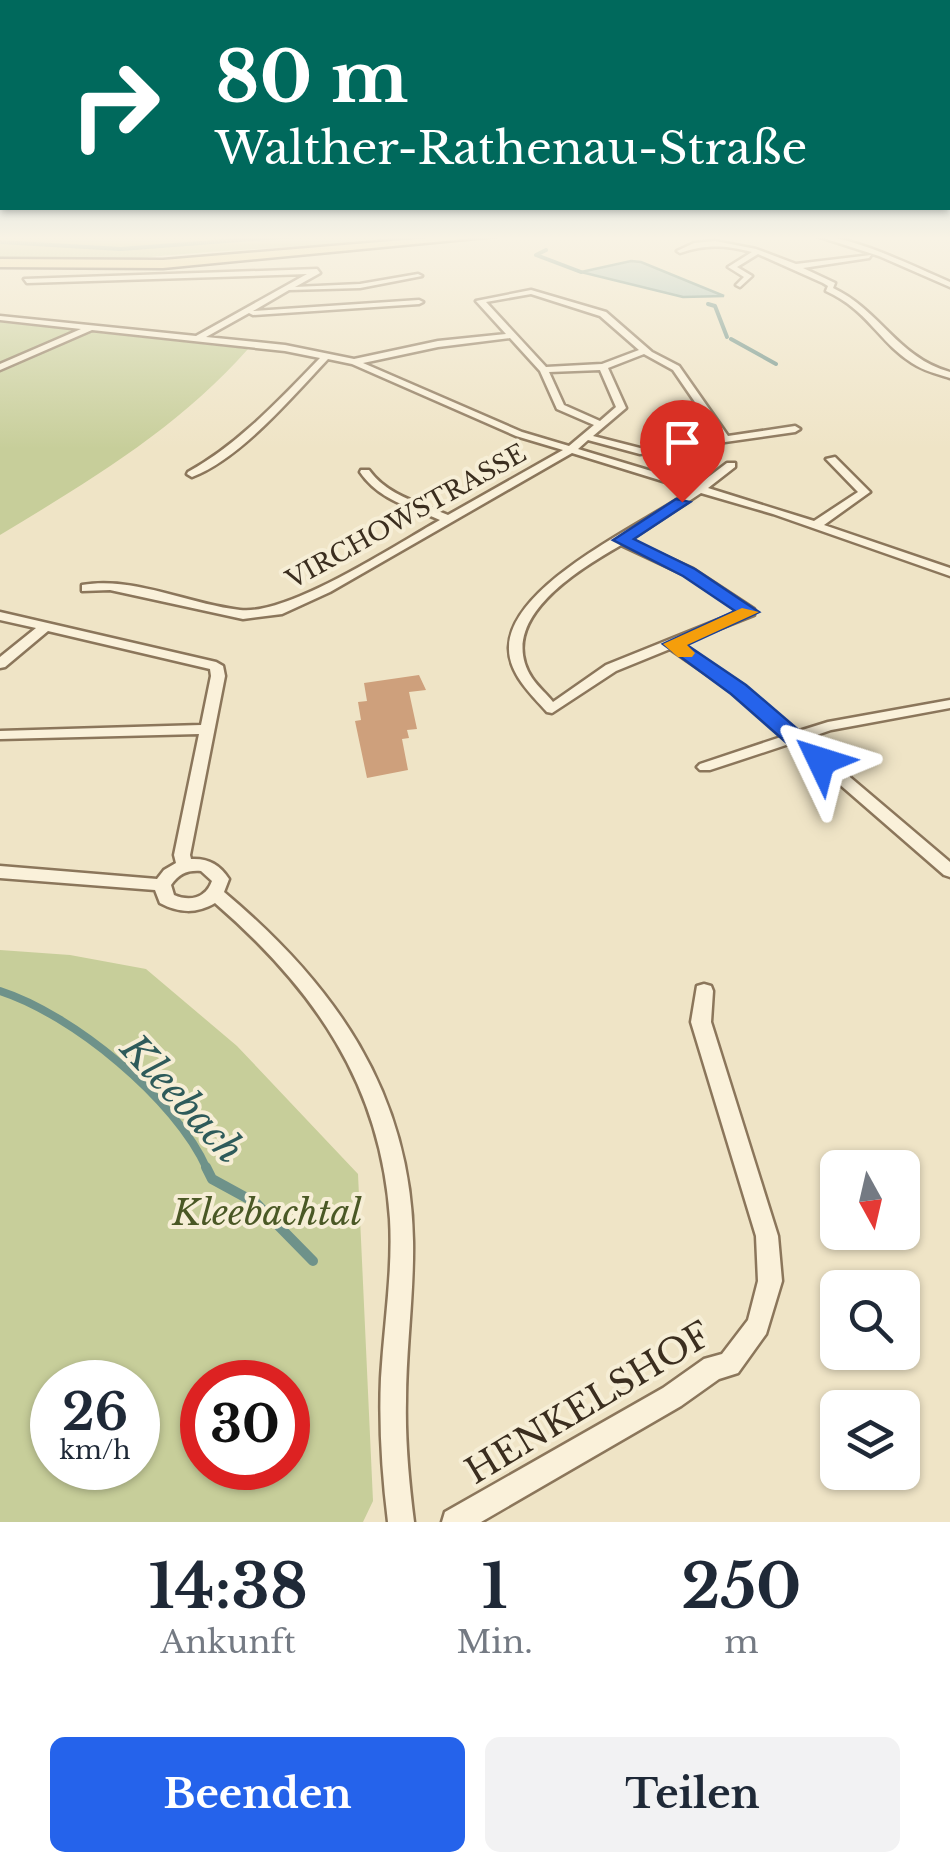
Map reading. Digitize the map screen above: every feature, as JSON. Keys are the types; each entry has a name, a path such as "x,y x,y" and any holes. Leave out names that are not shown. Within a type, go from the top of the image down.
{"street":[{"path":"199,338 257,307"},
{"path":"246,313 340,307"},
{"path":"485,307 544,370 560,407 602,425 622,407 603,368"},
{"path":"580,307 603,314 645,351 676,368 725,438"},
{"path":"862,307 920,368 950,375"},
{"path":"0,318 199,338 354,362 570,451 816,525 949,571"},
{"path":"0,367 90,328"},
{"path":"354,362 438,344 510,336"},
{"path":"544,370 603,368 645,351"},
{"path":"192,474 214,462 268,416 327,356"},
{"name":"VIRCHOWSTRASSE","path":"86,588 110,586 243,615 262,615 326,588 570,451 602,425"},
{"path":"586,437 634,451 796,429"},
{"path":"816,525 865,492 831,459"},
{"path":"621,540 689,572 750,612 611,668 552,709 523,678 516,634 538,596 621,540 700,490 731,465"},
{"path":"365,472 370,482 446,518"},
{"path":"0,616 216,666 218,676 182,855 185,866"},
{"path":"0,664 46,626"},
{"path":"672,644 738,690 950,872"},
{"path":"705,767 864,716 950,704"},
{"path":"0,735 207,728"},
{"path":"185,866 213,868 221,879 216,894 196,904 166,900 162,884 170,873 185,866"},
{"path":"0,872 162,884"},
{"path":"216,894 342,1027 364,1064 388,1136 401,1223 393,1402 400,1522"},
{"name":"HENKELSHOF","path":"455,1522 672,1397 713,1368 728,1364 758,1326 770,1281 768,1246 701,1022 704,991"}],"green space":[{"path":"0,322 248,349 162,429 0,535"},
{"name":"Kleebachtal","path":"0,950 70,955 146,969 237,1046 358,1174 373,1501 363,1522 0,1522"}],"building":[{"path":"419,675 426,690 409,692 417,729 407,730 409,738 402,739 408,770 367,778 355,721 361,720 358,702 367,701 364,683"}],"waterway":[{"path":"715,307 727,337"},
{"path":"731,339 776,364"},
{"name":"Kleebach","path":"0,991 58,1019 119,1062 172,1115 207,1169"},
{"name":"Kleebach","path":"207,1169 212,1179 256,1203 313,1261"}],"slow traffic":[{"path":"685,653 672,644 749,612"}],"route":[{"path":"682,502 621,540 689,572 750,612 672,644 738,690 821,761"}]}
